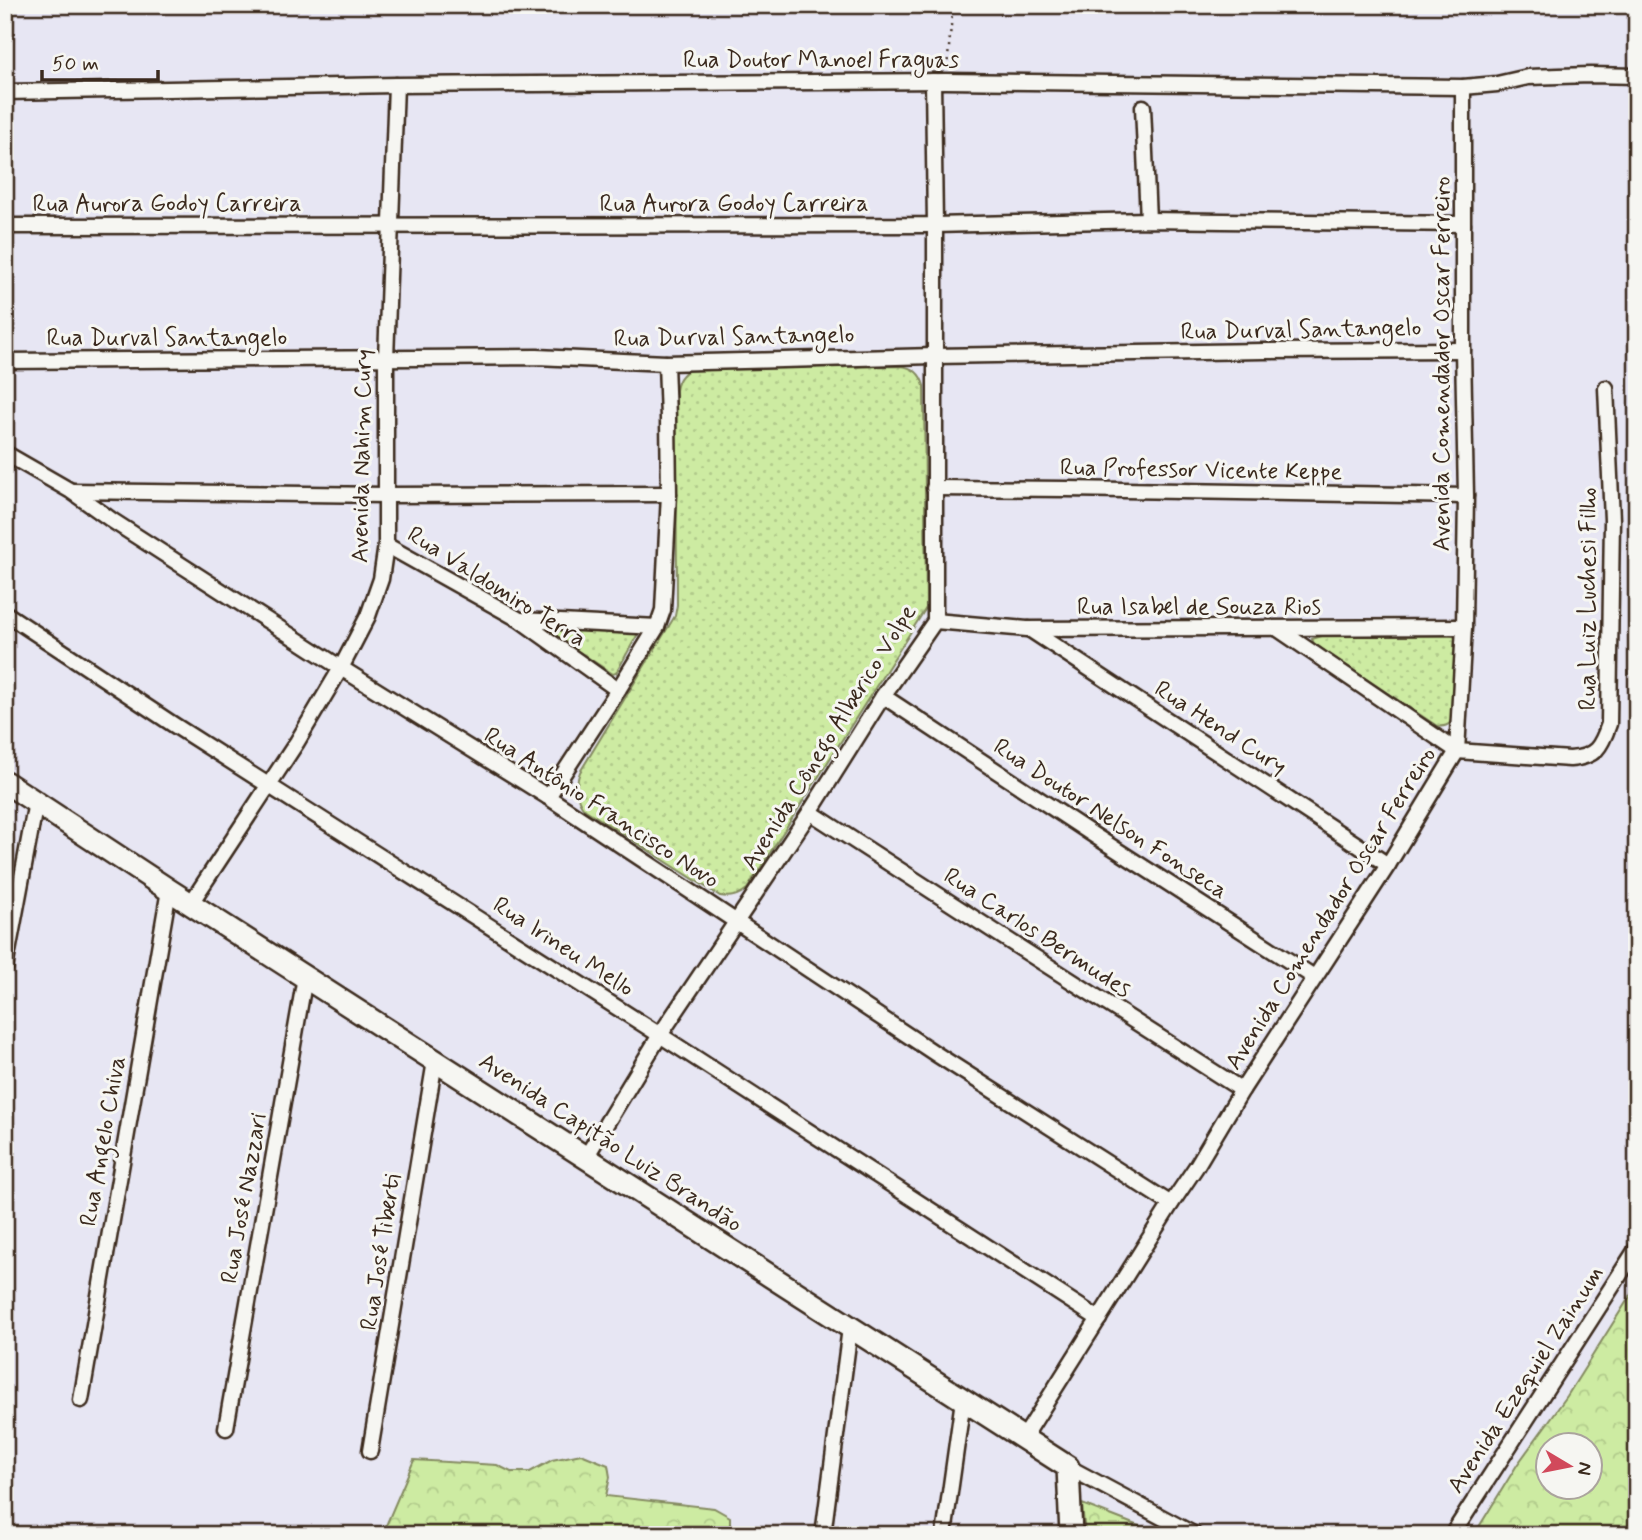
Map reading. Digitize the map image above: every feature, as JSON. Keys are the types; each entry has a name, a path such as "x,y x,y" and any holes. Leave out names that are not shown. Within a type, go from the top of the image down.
{"main road":[{"name":"Avenida Capitão Luiz Brandão","path":"5,782 1068,1467"},
{"path":"1068,1467 1071,1535"}],"street":[{"name":"Rua Doutor Manoel Fraguas","path":"5,92 396,85 940,81 1463,87 1497,85 1528,77 1637,76"},
{"name":"Avenida Cônego Alberico Volpe","path":"586,1157 660,1035 935,621 935,225 940,81"},
{"name":"Avenida Nahim Cury","path":"191,903 298,742 368,616 381,579 386,545 386,359 396,85"},
{"name":"Avenida Comendador Oscar Ferreiro","path":"1023,1439 1457,751 1464,627 1466,496 1463,87"},
{"path":"1143,107 1148,220"},
{"name":"Rua Aurora Godoy Carreira","path":"5,226 935,225 1148,220 1462,224"},
{"name":"Rua Durval Santangelo","path":"5,361 537,358 666,363 934,356 1463,350"},
{"path":"548,797 618,690 657,626 663,610 669,494 666,363"},
{"name":"Rua Luiz Luchesi Filho","path":"1457,751 1584,758 1595,751 1604,740 1609,724 1612,520 1606,388"},
{"name":"Rua Antônio Francisco Novo","path":"5,453 71,491 341,668 548,797 936,1054 1171,1203"},
{"name":"Rua Professor Vicente Keppe","path":"934,488 1466,496"},
{"path":"71,491 386,495 669,494"},
{"name":"Rua Valdomiro Terra","path":"386,545 520,620 618,690"},
{"name":"Rua Irineu Mello","path":"5,613 1098,1319"},
{"path":"520,620 657,626"},
{"name":"Rua Isabel de Souza Rios","path":"935,621 1027,629 1464,627"},
{"name":"Rua Hend Cury","path":"1027,629 1388,864"},
{"path":"1278,629 1457,751"},
{"name":"Rua Doutor Nelson Fonseca","path":"883,696 1314,977"},
{"path":"5,968 36,802"},
{"name":"Rua Carlos Bermudes","path":"810,812 1242,1090"},
{"name":"Rua Angelo Chiva","path":"81,1400 169,890"},
{"name":"Rua José Nazzari","path":"226,1428 305,976"},
{"name":"Rua José Tiberti","path":"370,1451 435,1061"},
{"name":"Avenida Ezequiel Zainum","path":"1452,1535 1637,1248"},
{"path":"822,1535 850,1328"},
{"path":"944,1535 963,1400"},
{"name":"Avenida Capitão Luiz Brandão","path":"1068,1467 1195,1535"}],"path":[{"path":"940,81 953,5"}],"green space":[{"path":"900,366 916,372 924,386 926,608 747,889 734,896 720,896 584,809 577,791 580,772 675,616 678,381 689,370 697,367"},
{"path":"551,627 639,632 613,674 549,632"},
{"path":"1449,635 1456,640 1455,712 1453,719 1444,726 1437,726 1314,644 1312,639 1322,636"},
{"path":"1637,1285 1637,1535 1474,1535 1534,1442 1534,1502 1604,1502 1604,1432 1541,1432 1567,1396"},
{"path":"581,1454 608,1465 610,1477 606,1496 714,1508 730,1517 730,1535 382,1535 414,1460 497,1465 511,1472 530,1472 552,1460"},
{"path":"1082,1504 1141,1527 1154,1535 1085,1535"}]}
